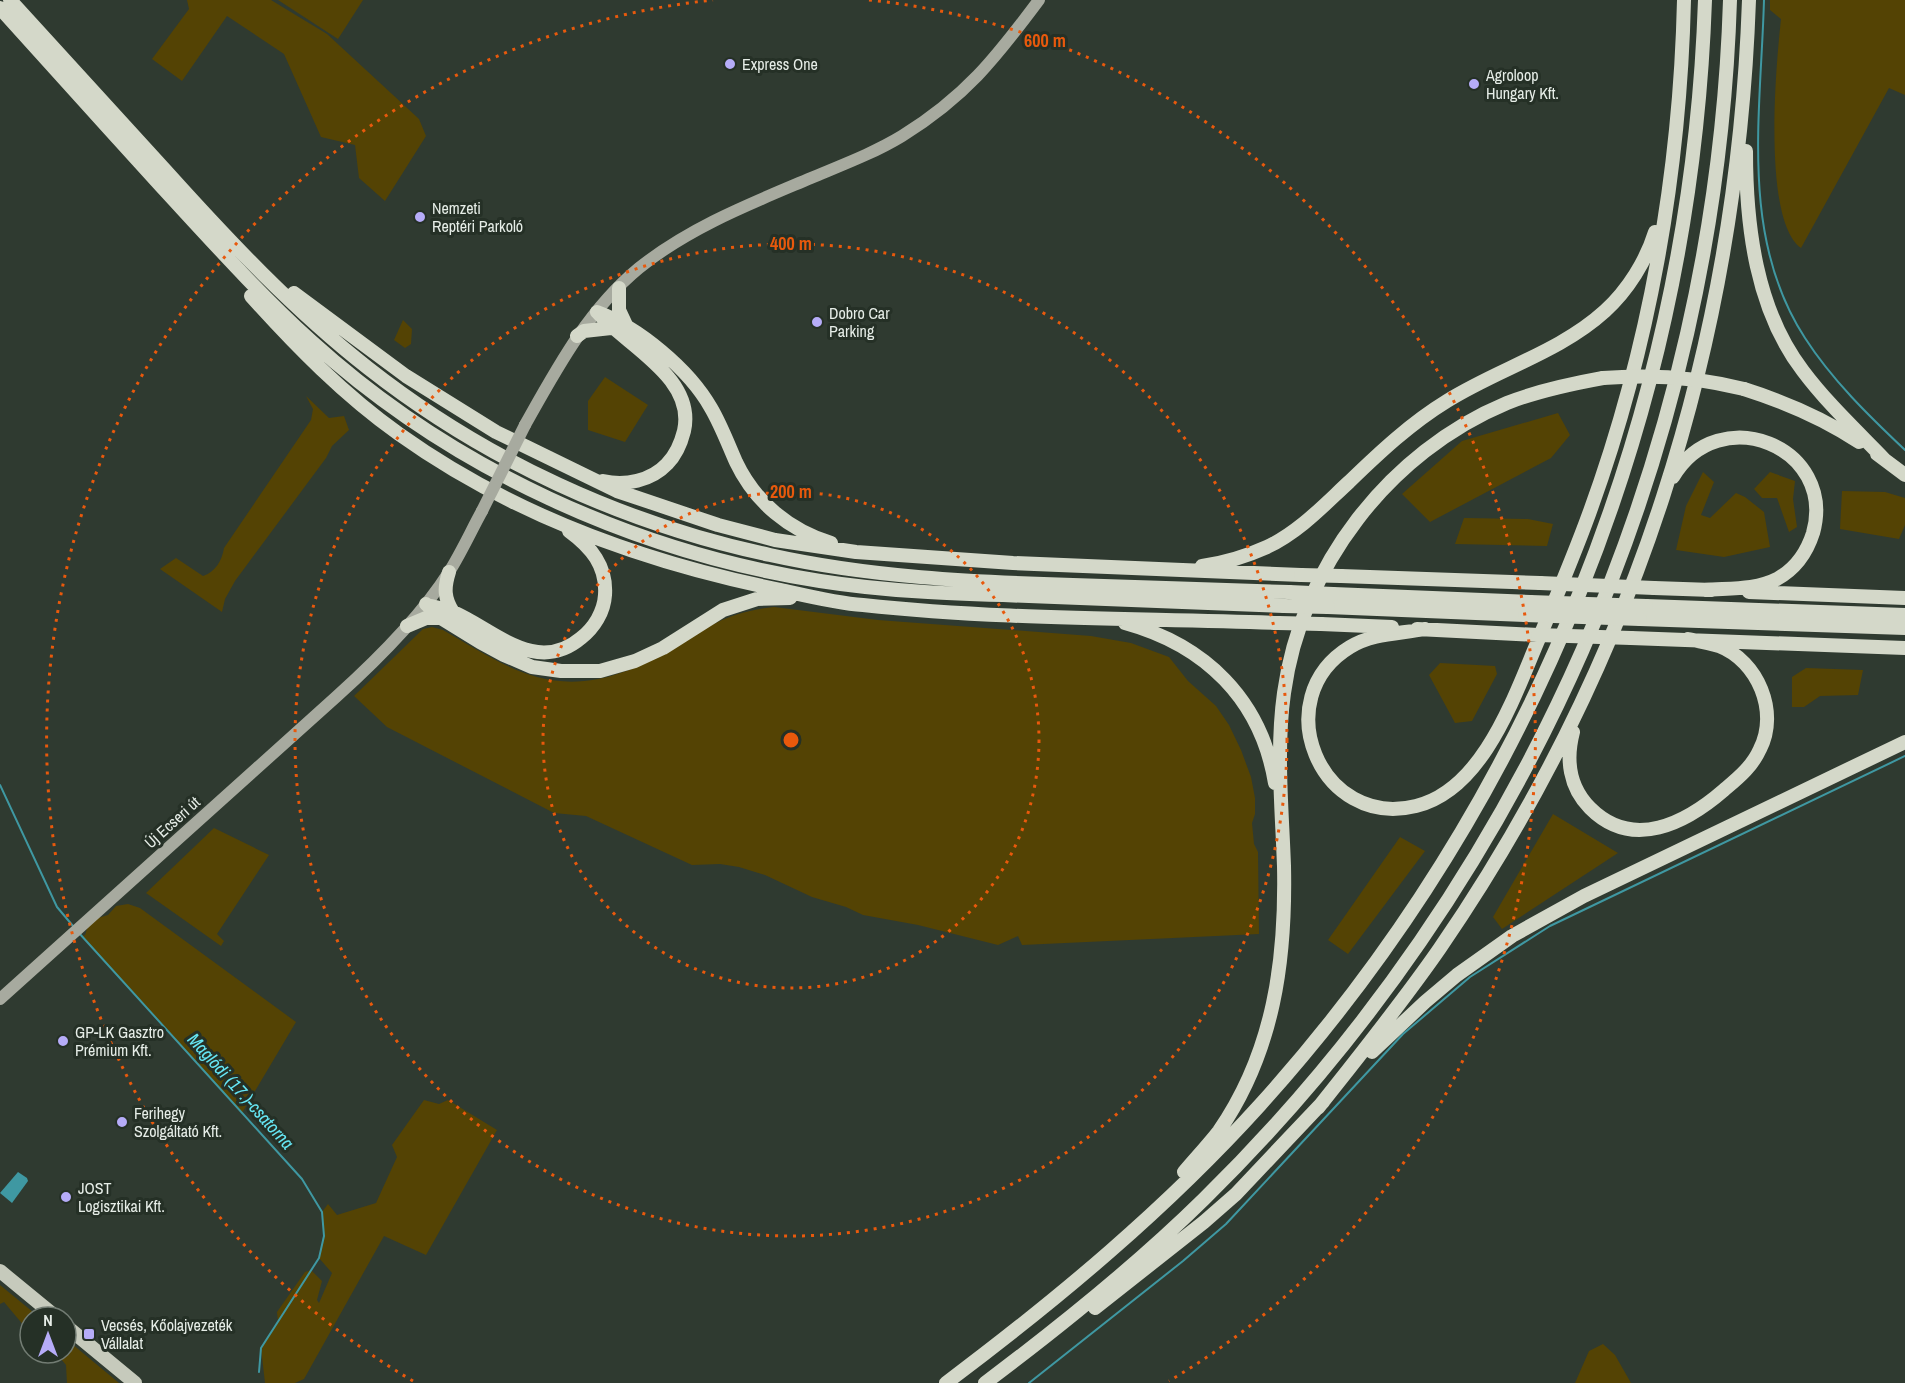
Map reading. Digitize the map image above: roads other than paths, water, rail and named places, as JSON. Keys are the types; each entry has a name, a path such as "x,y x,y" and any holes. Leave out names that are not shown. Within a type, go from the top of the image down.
{"highway":[{"path":"10,0 214,234 243,244 289,289 406,376 496,432 590,478 650,504 775,540 856,552 1148,569 1905,598"},
{"path":"1425,629 1383,634 1353,645 1326,667 1310,699 1308,731 1318,763 1338,788 1352,798 1371,806 1408,808 1431,802 1451,790 1480,758 1512,700 1573,556 1605,466 1643,327 1661,238 1680,90 1684,0"},
{"path":"946,1383 1013,1331 1145,1221 1260,1105 1382,955 1438,870 1518,730 1558,646 1594,558 1636,434 1667,311 1687,205 1695,141 1705,0"},
{"path":"985,1383 1132,1265 1204,1199 1270,1130 1334,1057 1387,989 1435,922 1505,808 1546,730 1586,644 1618,567 1650,472 1676,384 1694,307 1712,206 1724,103 1730,0"},
{"path":"1749,0 1746,179 1755,261 1764,295 1782,337 1801,369 1832,406 1884,459"},
{"path":"0,8 214,234 366,367 424,409 533,473 651,523 771,556 825,566 882,573 1016,583 1330,601 1643,612 1905,615"},
{"path":"1318,1108 1387,1022 1442,945 1492,866 1577,715 1624,608 1668,486 1694,395 1714,308 1732,207 1746,89"},
{"path":"1148,569 1204,566 1226,562 1269,546 1316,513 1395,439 1440,405 1559,344 1588,326 1618,298 1633,278 1652,242 1668,189"},
{"path":"214,234 218,258 274,321 310,359 398,434 514,502 557,522 674,564 739,582 860,605 927,611 1321,624 1517,634 1905,648"},
{"path":"619,288 619,310 623,321 671,361 696,386 717,419 743,475 768,506 781,518 807,534 856,552"},
{"path":"590,478 621,483 657,473 667,464 678,448 685,426 681,400 671,381 654,362 611,328 597,312"},
{"path":"597,312 627,326"},
{"path":"576,336 584,331 611,328"},
{"path":"1145,1221 1167,1191 1218,1132 1242,1091 1263,1042 1276,992 1281,959 1284,866 1281,820 1283,705 1291,656 1310,598 1346,533 1379,493 1405,468 1432,447 1474,420 1506,404 1547,390 1603,378 1665,376 1704,380 1778,399 1819,417 1905,475"},
{"path":"1668,486 1687,459 1699,450 1721,440 1745,438 1763,440 1787,453 1796,461 1812,487 1816,502 1816,520 1811,539 1803,555 1792,568 1776,579 1757,586 1705,590"},
{"path":"426,604 528,651 554,652 576,643 600,615 605,583 603,572 591,549 557,522"},
{"path":"447,615 445,593 448,572"},
{"path":"407,626 426,618 447,615 504,655 532,667 561,671 600,671 635,661 663,648 723,610 757,599 818,598"},
{"path":"1643,612 1905,628"},
{"path":"1102,618 1156,632 1183,646 1206,662 1235,691 1251,713 1269,757 1281,820"},
{"path":"1577,715 1570,743 1568,764 1578,793 1595,813 1609,822 1644,830 1661,828 1689,816 1746,771 1761,749 1766,729 1766,703 1758,681 1740,660 1720,647 1688,639"},
{"path":"1037,1343 1068,1328 1204,1222 1236,1194 1371,1052 1457,975 1512,936 1584,896 1905,742"}],"main road":[{"name":"Új Ecseri út","path":"0,999 341,693 407,626 426,604 448,572 482,511 525,425 576,336 619,288 639,269 705,225 881,147 938,112 977,78 998,55 1039,0"},
{"path":"0,1271 41,1305"},
{"path":"78,1336 135,1383"}],"water":[{"path":"18,1172 28,1181 12,1203 0,1193"}],"waterway":[{"path":"1764,0 1758,130 1759,174 1762,216 1770,258 1784,299 1805,338 1852,397 1905,450"},
{"path":"1029,1383 1226,1224 1403,1034 1470,977 1550,926 1905,756"},
{"name":"Maglódi (17.)-csatorna","path":"0,785 57,907 73,926"},
{"name":"Maglódi (17.)-csatorna","path":"79,933 302,1179 322,1212 324,1236 319,1258 261,1348 259,1372"}],"place":[{"name":"Express One","path":"730,64"},
{"name":"Agroloop Hungary Kft.","path":"1474,84"},
{"name":"Nemzeti Reptéri Parkoló","path":"420,217"},
{"name":"Dobro Car Parking","path":"817,322"},
{"name":"GP-LK Gasztro Prémium Kft.","path":"63,1041"},
{"name":"Ferihegy Szolgáltató Kft.","path":"122,1122"},
{"name":"JOST Logisztikai Kft.","path":"66,1197"},
{"name":"Vecsés, Kőolajvezeték Vállalat","path":"89,1334"}]}
